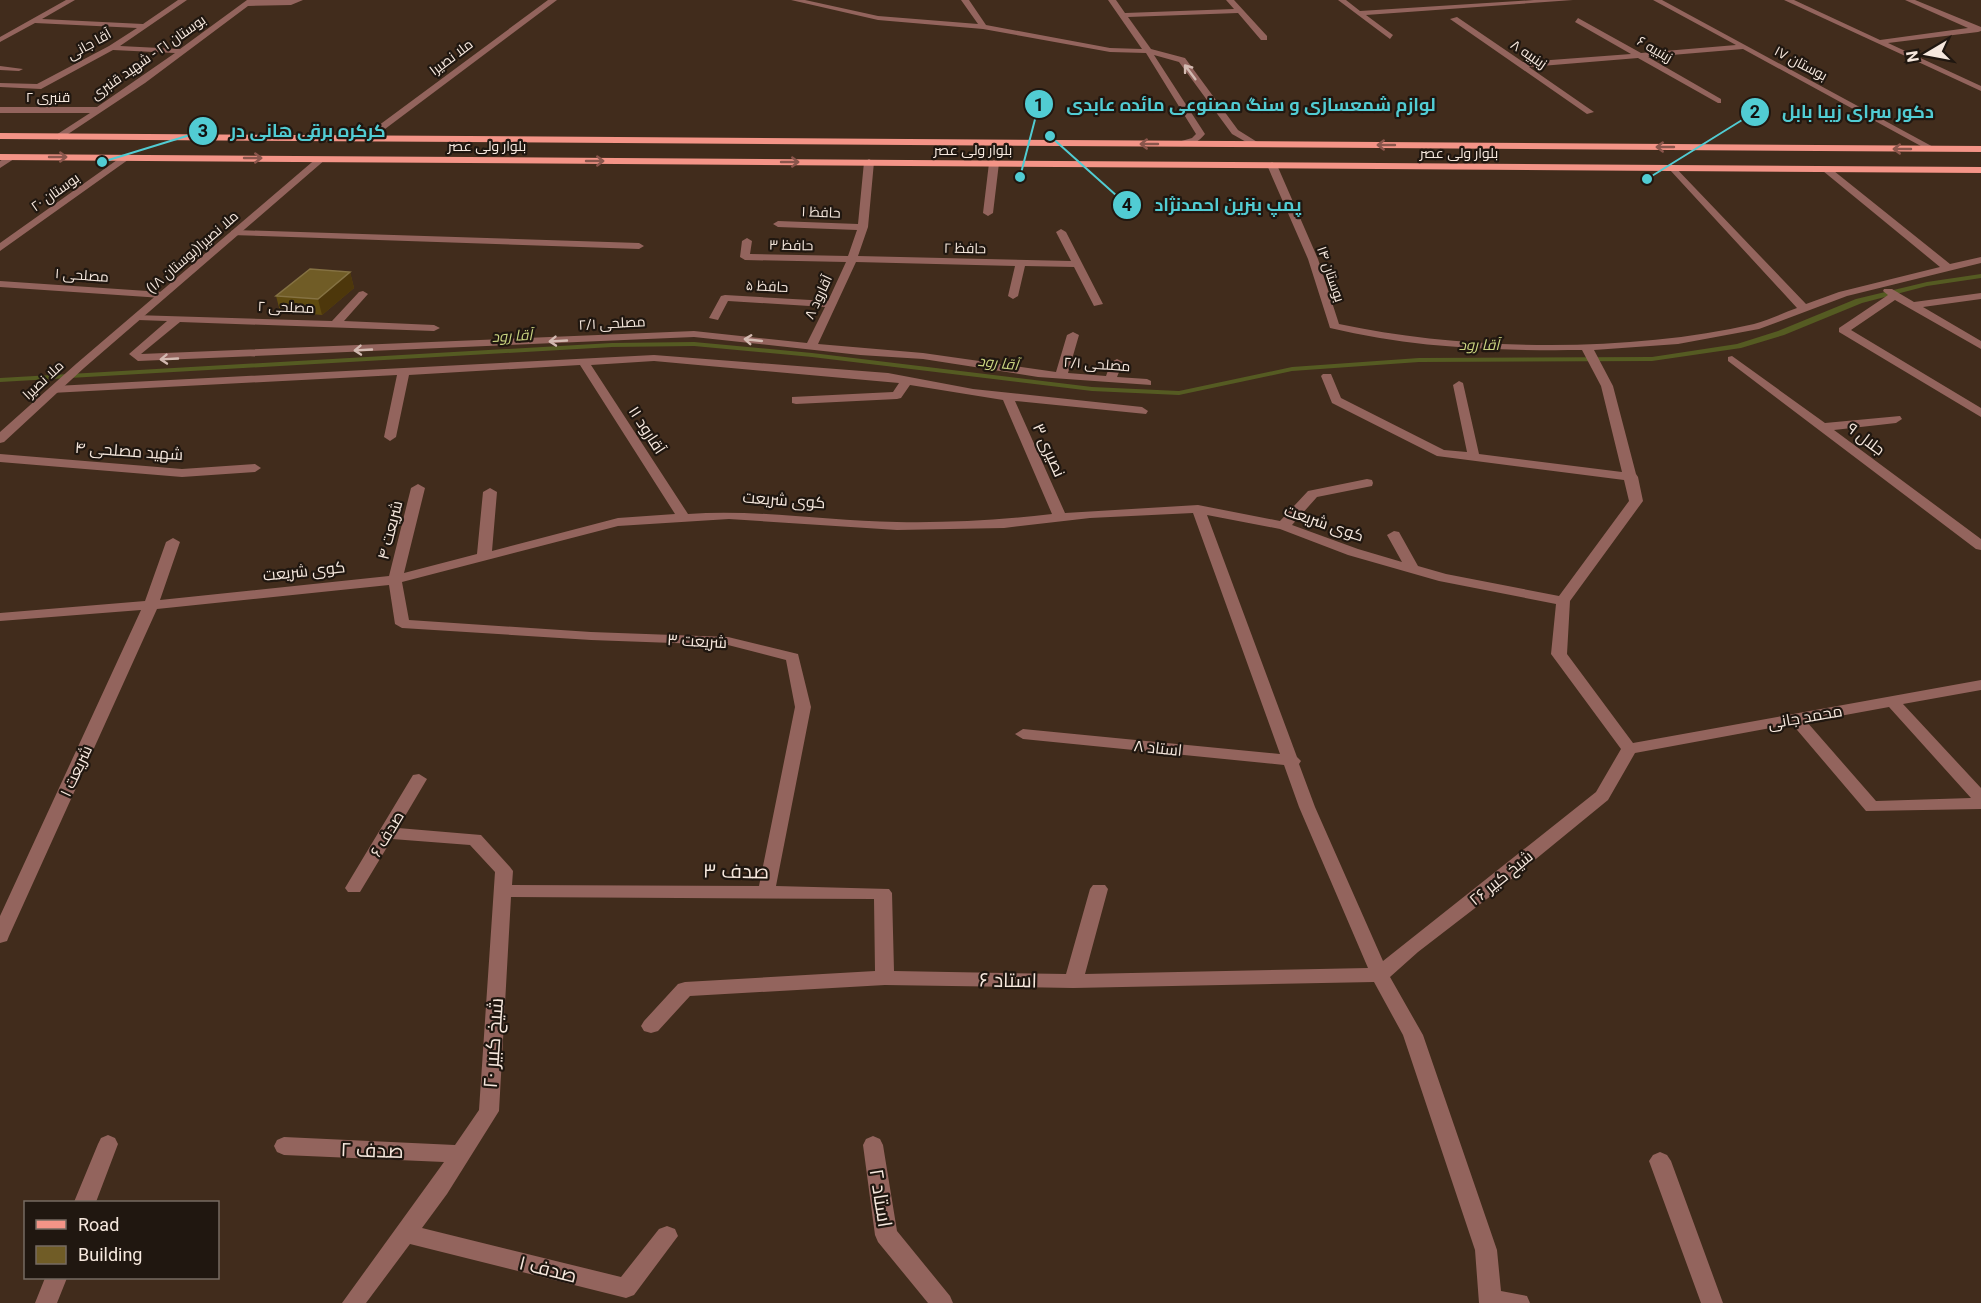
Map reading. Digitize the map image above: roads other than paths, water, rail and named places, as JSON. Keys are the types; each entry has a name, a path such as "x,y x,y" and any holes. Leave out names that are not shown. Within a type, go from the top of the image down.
{"main road":[{"name":"بلوار ولی عصر","path":"0,136 1981,149"},
{"path":"553,160 567,140"},
{"name":"بلوار ولی عصر","path":"0,157 1980,171"}],"street":[{"path":"2,37 71,0"},
{"name":"آقا جانی","path":"0,85 38,87 112,48 183,0"},
{"path":"250,2 291,3 299,0"},
{"name":"ملا نصیرا","path":"366,139 553,0"},
{"path":"795,0 878,18 983,27 1110,50 1148,51 1182,60 1235,132 1258,145"},
{"path":"964,0 983,27"},
{"path":"1112,0 1201,134 1195,140 1181,144"},
{"path":"1230,0 1264,39"},
{"path":"1342,0 1390,37"},
{"path":"1359,13 1475,3 1569,0"},
{"name":"بوستان ۱۷","path":"1657,0 1933,149"},
{"path":"1788,0 1981,89"},
{"path":"1909,0 1980,30"},
{"name":"بوستان ۲۱ - شهید قنبری","path":"58,136 142,81 179,51 250,2"},
{"path":"1124,15 1240,11"},
{"name":"زینبیه ۸","path":"1454,19 1590,111"},
{"name":"زینبیه ۶","path":"1578,20 1718,101"},
{"path":"33,21 145,26"},
{"path":"1879,42 1980,30"},
{"path":"1520,65 1745,47"},
{"path":"112,48 179,51"},
{"path":"0,68 19,69"},
{"name":"قنبری ۲","path":"0,110 97,110"},
{"path":"0,165 12,157"},
{"name":"بوستان ۲۰","path":"0,248 127,157"},
{"name":"ملا نصیرا(بوستان ۱۸)","path":"80,366 321,159"},
{"name":"آقارود ۸","path":"811,347 852,260 863,227 869,162"},
{"path":"988,213 994,163"},
{"name":"بوستان ۱۴","path":"1272,165 1313,259 1334,326 1395,339 1527,347 1586,346"},
{"path":"1673,168 1804,309"},
{"path":"1826,169 1947,267"},
{"name":"حافظ ۱","path":"778,224 863,227"},
{"path":"1060,232 1098,304"},
{"path":"235,233 639,246"},
{"name":"حافظ ۳","path":"747,241 745,257 852,260"},
{"name":"حافظ ۲","path":"852,260 1077,264"},
{"path":"1629,749 1559,654 1563,601 1636,501 1632,477 1607,386 1586,346 1678,341 1759,326 1877,285 1981,260"},
{"path":"1013,296 1021,263"},
{"name":"مصلحی ۱","path":"0,284 162,296"},
{"path":"1877,285 1981,346"},
{"path":"335,324 363,294"},
{"path":"1895,295 1843,330 1981,413"},
{"path":"1912,305 1981,296"},
{"name":"حافظ ۵","path":"714,318 725,298 831,304"},
{"name":"مصلحی ۲","path":"138,317 434,328"},
{"name":"مصلحی ۲/۱","path":"178,318 135,354 138,358 694,334 923,356 1061,376 1147,383"},
{"path":"1061,376 1073,335"},
{"path":"55,390 654,358 907,380 973,393 1142,411"},
{"name":"جلال ۹","path":"1732,359 1981,546"},
{"name":"آقارود ۱۱","path":"583,361 684,518"},
{"path":"1110,380 1116,362"},
{"name":"ملا نصیرا","path":"0,440 80,366"},
{"path":"390,437 404,370"},
{"path":"1327,376 1336,400 1441,453 1632,477"},
{"path":"796,400 897,395 907,380"},
{"path":"1459,385 1474,458"},
{"name":"نصیری ۳","path":"1007,396 1060,517"},
{"path":"1822,427 1896,419"},
{"name":"شهید مصلحی ۴","path":"0,458 182,473 255,468"},
{"path":"1283,526 1313,494 1367,483"},
{"name":"شریعت ۴","path":"395,580 418,488"},
{"path":"484,558 490,492"},
{"path":"1198,509 1293,761 1307,807 1380,975 1413,1035 1486,1250 1490,1302 1519,1303"},
{"name":"کوی شریعت","path":"0,617 151,605 395,580 618,522 729,515 897,526 1004,524 1060,517 1198,509 1283,526 1353,552 1444,578 1563,601"},
{"path":"1394,535 1413,569"},
{"name":"شریعت ۱","path":"0,936 151,605 173,542"},
{"name":"شریعت ۳","path":"395,580 402,624 591,636 728,641 793,657 803,707 766,894"},
{"name":"محمد جانی","path":"1629,749 1981,685"},
{"path":"1892,701 1981,798"},
{"path":"1796,719 1872,807 1981,803"},
{"name":"استاد ۸","path":"1023,734 1293,761"},
{"name":"شیخ کبیر ۲۶","path":"1380,975 1411,946 1486,891 1602,796 1629,749"},
{"name":"صدف ۶","path":"354,888 419,779"},
{"name":"شیخ کبیر ۲۰","path":"353,1303 461,1154 489,1111 504,871 475,839 387,833"},
{"path":"1073,981 1099,889"},
{"name":"صدف ۳","path":"503,891 883,893 885,978"},
{"name":"استاد ۶","path":"651,1026 685,989 885,978 1073,981 1380,975"},
{"path":"86,1201 108,1144"},
{"name":"استاد ۲","path":"873,1145 886,1235 942,1303"},
{"name":"صدف ۲","path":"284,1146 461,1154"},
{"path":"1660,1161 1712,1303"},
{"name":"صدف ۱","path":"405,1233 626,1288 667,1236"},
{"path":"46,1303 56,1279"}],"waterway":[{"name":"آقا رود","path":"0,380 612,345 694,344 812,355 1092,389 1179,393 1292,369 1419,360 1652,359 1738,346 1781,333 1859,301 1927,284 1981,276"}],"place":[{"name":"پمپ بنزین احمدنژاد","path":"1050,136"},
{"name":"کرکره برقی هانی در","path":"102,162"},
{"name":"لوازم شمعسازی و سنگ مصنوعی مائده عابدی","path":"1020,177"},
{"name":"دکور سرای زیبا بابل","path":"1647,179"}]}
